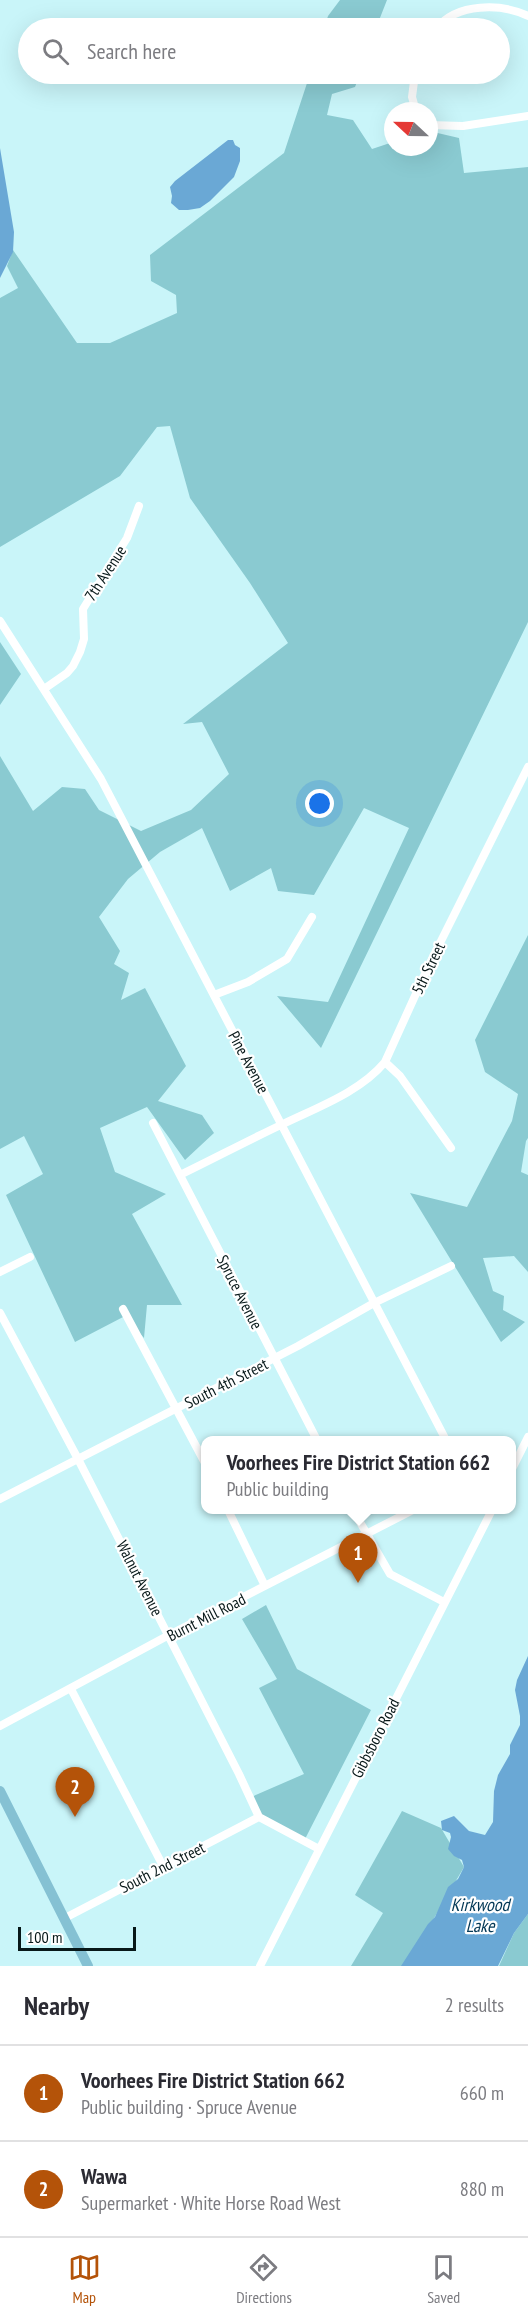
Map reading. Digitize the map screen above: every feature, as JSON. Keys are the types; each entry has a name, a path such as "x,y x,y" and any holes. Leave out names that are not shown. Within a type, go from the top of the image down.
{"main road":[{"path":"0,1791 88,1966"}],"street":[{"path":"448,18 451,15 491,7 506,8 528,16"},
{"path":"413,102 414,84"},
{"path":"438,125 463,126 528,116"},
{"name":"7th Avenue","path":"44,689 67,673 77,659 84,639 83,609 127,538 139,506"},
{"path":"0,621 44,689"},
{"name":"Pine Avenue","path":"44,689 101,779 444,1436"},
{"name":"5th Street","path":"180,1175 354,1088 369,1078 385,1062 429,965 528,767"},
{"path":"214,995 248,982 287,959 312,917"},
{"path":"385,1062 400,1076 451,1148"},
{"name":"Spruce Avenue","path":"153,1123 315,1436"},
{"path":"0,1272 30,1257"},
{"name":"South 4th Street","path":"0,1499 275,1358 374,1303 451,1266"},
{"path":"123,1309 201,1455"},
{"name":"Walnut Avenue","path":"0,1313 169,1635 259,1817"},
{"path":"516,1461 528,1437"},
{"path":"516,1455 520,1453"},
{"path":"230,1514 265,1586"},
{"path":"356,1514 390,1575 444,1602"},
{"name":"Burnt Mill Road","path":"0,1726 169,1635 403,1514"},
{"name":"Gibbsboro Road","path":"260,1966 489,1514"},
{"path":"71,1689 163,1866"},
{"path":"259,1817 319,1849"},
{"name":"South 2nd Street","path":"65,1918 259,1817"}],"shaded area":[{"path":"340,0 387,0 380,18 327,18"},
{"path":"307,84 356,84 355,87 332,94 327,115 353,120 372,149 384,145 384,156 438,156 438,133 459,138 464,173 528,167 528,622 321,1048 277,996 328,1002 409,828 364,808 314,895 278,891 271,868 230,891 202,828 160,852 128,879 99,917 120,951 114,964 129,973 121,1000 145,988 186,1066 158,1101 202,1115 214,1133 185,1160 147,1107 100,1128 115,1172 166,1194 132,1214 182,1305 147,1305 144,1338 125,1316 75,1342 6,1195 43,1174 24,1136 0,1149 0,756 33,811 62,787 85,789 99,810 141,831 191,810 229,774 202,722 183,724 288,643 250,583 190,498 170,426 157,427 120,476 0,547 0,298 18,288 7,266 13,250 77,343 110,343 177,313 176,295 151,281 150,255 284,153"},
{"path":"0,642 21,674 0,705"},
{"path":"528,935 528,1138 521,1172 528,1175 528,1272 514,1256 483,1258 493,1291 504,1296 503,1310 525,1322 501,1342 410,1193 467,1207 512,1121 518,1094 485,1072 475,1040"},
{"path":"266,1605 297,1669 371,1710 304,1841 263,1819 249,1798 304,1774 259,1688 277,1679 242,1619"},
{"path":"402,1811 441,1828 464,1867 406,1966 351,1966 383,1913 355,1895"},
{"path":"528,1914 528,1966 499,1966 514,1933"}],"water":[{"path":"228,140 233,140 240,148 240,161 234,177 200,208 179,210 171,203 170,187"},
{"path":"0,148 14,232 13,252 0,278"},
{"name":"Kirkwood Lake","path":"528,1656 528,1914 514,1933 498,1966 401,1966 435,1917 448,1887 458,1879 464,1867 462,1860 448,1849 450,1833 442,1830 441,1821 454,1816 469,1831 485,1835 493,1822 494,1791 498,1775 510,1754 510,1745 520,1725 515,1690"}],"place":[{"name":"Voorhees Fire District Station 662","path":"358,1583"},
{"name":"Wawa","path":"75,1817"}]}
